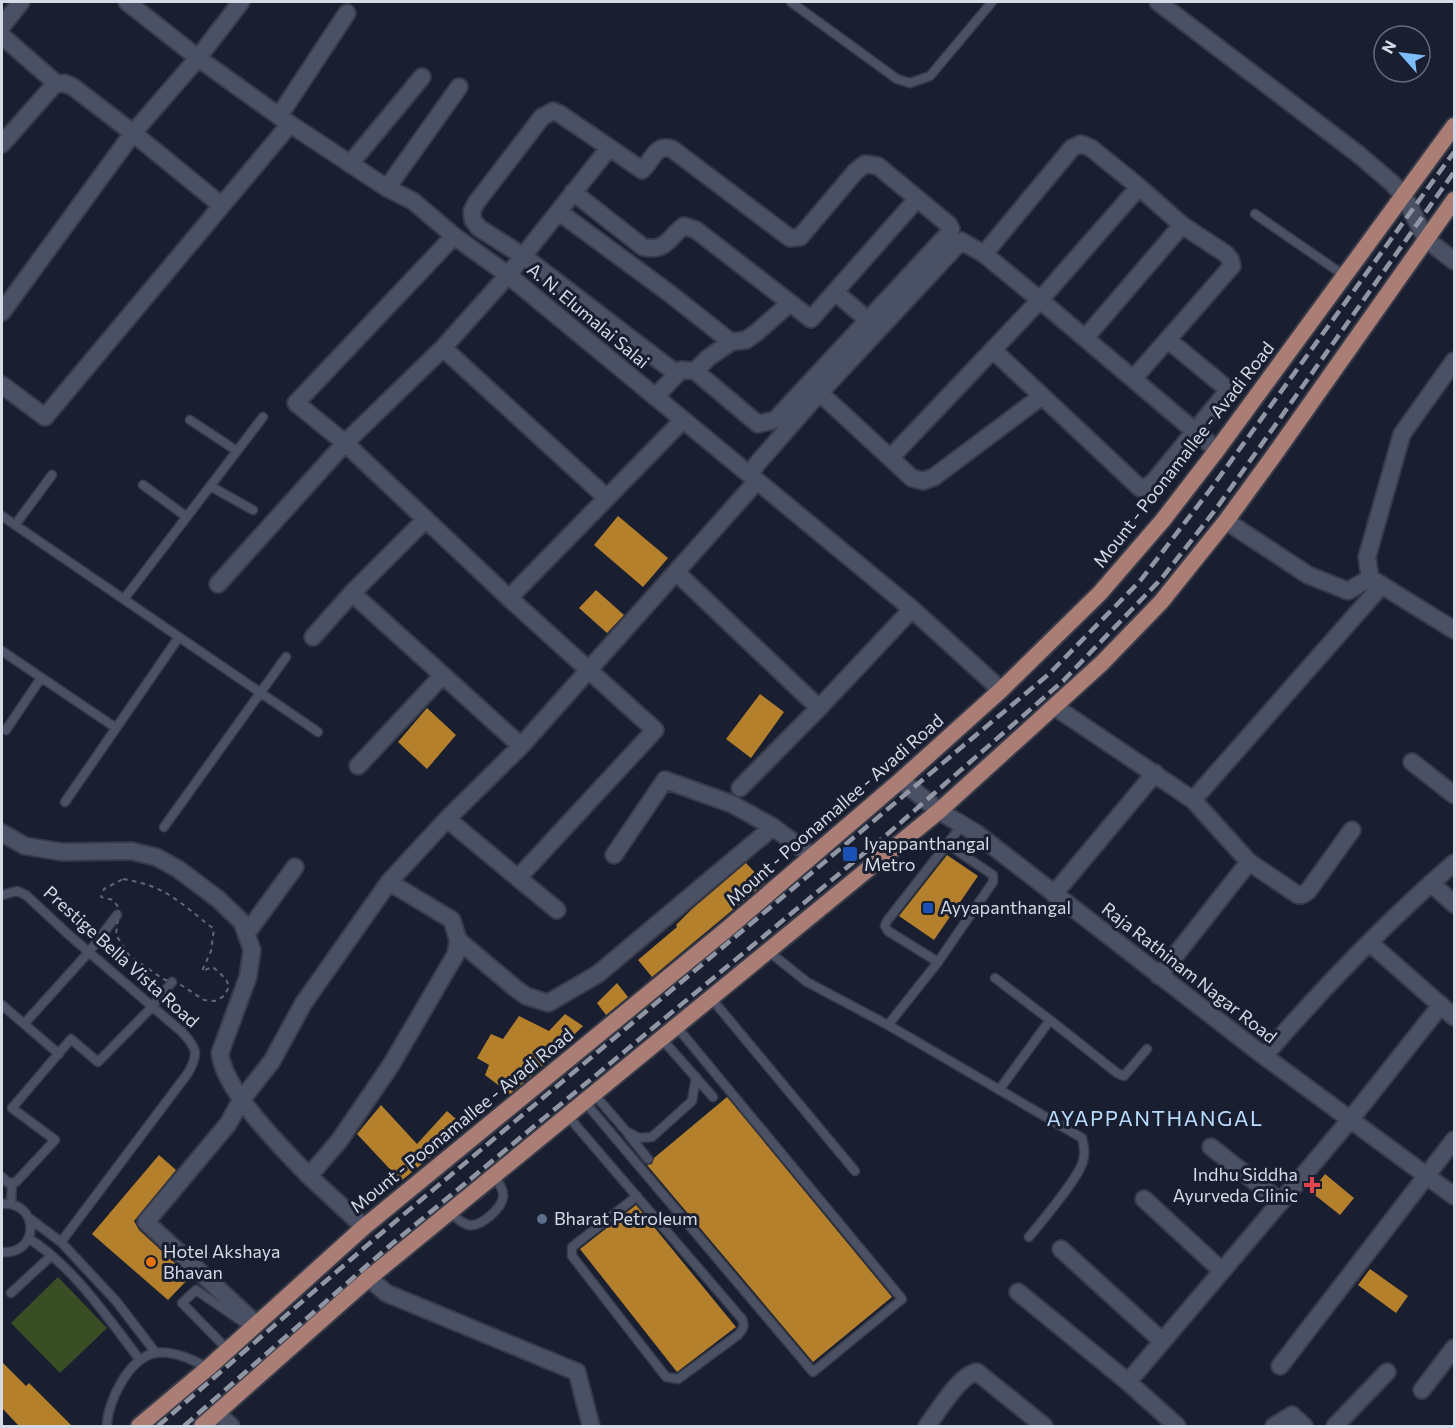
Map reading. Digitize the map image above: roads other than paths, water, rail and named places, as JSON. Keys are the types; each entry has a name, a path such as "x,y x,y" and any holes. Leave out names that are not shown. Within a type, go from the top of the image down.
{"main road":[{"name":"Mount - Poonamallee - Avadi Road","path":"139,1426 208,1368 364,1227 717,938 901,780 1001,690 1100,593 1163,519 1217,450 1455,126"},
{"path":"202,1426 369,1278 939,811 1102,663 1161,602 1226,521 1455,200"}],"street":[{"path":"2,26 21,2"},
{"name":"A. N. Elumalai Salai","path":"127,2 198,58 284,120 387,188 413,201 454,236 508,275 912,609 1001,690"},
{"path":"2,312 133,133 198,58 241,2"},
{"path":"1158,2 1358,154 1392,183 1404,196 1426,238 1455,261"},
{"path":"2,385 45,417 221,205 284,120 347,13"},
{"path":"2,36 57,84"},
{"path":"350,164 422,77"},
{"path":"2,144 44,94 57,84 64,83 73,87 133,133 221,205"},
{"path":"387,188 459,87"},
{"path":"655,397 681,370 694,371 758,424 770,422 780,415 868,321 951,229 949,225 878,166 865,164 856,171 800,237 790,238 672,149 667,147 657,150 642,170 560,114 553,111 542,117 476,203 472,211 473,220 479,228 523,256 677,374"},
{"path":"984,254 1072,148 1081,144 1091,148 1182,225 1226,254 1232,266 1134,378"},
{"path":"218,584 345,443 444,348 508,275 609,148"},
{"path":"891,457 1040,300 1138,188"},
{"path":"573,192 643,247 658,248 684,226 690,226 811,319 917,199"},
{"path":"559,212 731,342"},
{"path":"1086,337 1182,225"},
{"path":"454,236 296,403 345,443 509,598 655,730 518,878"},
{"path":"253,1326 146,1222 228,1124 242,1099 272,1061 303,1004 389,882 447,819 521,747 676,572 753,478 756,465 961,241 984,254 1086,337 1217,450"},
{"path":"835,292 868,321"},
{"path":"694,371 731,342 746,339 756,333 790,303"},
{"path":"993,350 1140,488 1148,486 1155,480 1226,393 1225,387 1168,340"},
{"path":"444,348 607,498"},
{"path":"1455,362 1402,434 1367,557 1376,581 1455,630"},
{"path":"820,393 912,478 923,481 934,477 1042,396"},
{"path":"509,598 683,420"},
{"path":"313,637 352,593 426,519"},
{"path":"1226,521 1308,575 1348,591 1376,581"},
{"path":"676,572 819,708"},
{"path":"1193,800 1376,581"},
{"path":"352,593 521,747"},
{"path":"740,788 912,609"},
{"path":"358,766 443,675"},
{"path":"1055,707 1193,800 1249,862 1294,893 1302,895 1308,891 1352,830"},
{"path":"1412,762 1455,795"},
{"path":"1054,894 1155,773"},
{"path":"614,855 665,780 732,804 773,827 812,856"},
{"name":"Raja Rathinam Nagar Road","path":"901,780 939,811 976,833 1264,1056 1455,1196"},
{"path":"447,819 556,910"},
{"path":"458,940 514,988 526,996 548,1003 598,974 773,827"},
{"path":"2,833 26,846 62,852 131,851 156,857 178,869 218,899 243,922 252,950 248,977 220,1053 221,1065 242,1099 269,1135 364,1227"},
{"path":"1159,976 1249,862"},
{"path":"1264,1056 1340,972 1431,883 1455,863"},
{"path":"246,934 295,867"},
{"path":"309,1176 339,1141 391,1065 456,954 458,940 452,920 389,882"},
{"path":"1431,883 1455,904"},
{"path":"1370,943 1455,1017"},
{"path":"1128,1383 1350,1120 1441,1005"},
{"path":"1281,1366 1455,1140"},
{"path":"1211,1147 1281,1202"},
{"path":"1144,1199 1222,1271"},
{"path":"1061,1249 1162,1341"},
{"path":"369,1278 386,1293 577,1372 591,1426"},
{"path":"1018,1292 1177,1426"},
{"path":"1422,1390 1455,1348"},
{"path":"927,1426 959,1384 968,1375 977,1372 1044,1426"},
{"path":"1335,1426 1387,1372"},
{"path":"217,1413 231,1426"},
{"path":"1274,1426 1290,1415 1295,1416 1304,1426"}],"lane":[{"path":"790,2 897,79 910,83 930,76 992,2"},
{"path":"1255,214 1345,276"},
{"path":"124,599 263,417"},
{"path":"190,420 237,451"},
{"path":"15,525 52,475"},
{"path":"143,485 187,517"},
{"path":"210,486 253,510"},
{"path":"2,516 318,732"},
{"path":"65,802 179,637"},
{"path":"2,651 116,728"},
{"path":"164,827 285,657"},
{"path":"6,730 41,678"},
{"path":"938,962 888,931 885,926 962,825"},
{"path":"888,1025 938,962 993,882 993,875 947,844"},
{"name":"Prestige Bella Vista Road","path":"2,895 14,891 22,892 191,1041 196,1059 188,1073 61,1242"},
{"path":"24,1024 89,952 117,915"},
{"path":"768,951 807,982 888,1025 1082,1138 1083,1162 1074,1179 1029,1238"},
{"path":"995,978 1117,1073 1124,1076 1147,1049"},
{"path":"156,1353 116,1301 61,1242 29,1218 25,1211 6,1204 12,1184 55,1140 12,1108 71,1039 98,1062 172,982"},
{"path":"711,998 855,1171"},
{"path":"2,1005 59,1054"},
{"path":"999,1090 1050,1020"},
{"path":"589,1098 813,1372 902,1299 676,1026"},
{"path":"661,1038 714,1097"},
{"path":"626,1131 639,1138 652,1137 692,1101 696,1077"},
{"path":"589,1098 618,1122 648,1159"},
{"path":"567,1115 637,1196 744,1324 738,1335 678,1379 666,1377 572,1256 572,1247 637,1196"},
{"path":"450,1212 469,1225 477,1224 491,1213 501,1204 503,1198 501,1187 494,1176"},
{"path":"2,1178 12,1184"},
{"path":"2,1252 18,1249 28,1238 29,1218"},
{"path":"28,1238 43,1247 95,1302 140,1359"},
{"path":"63,1268 73,1255"},
{"path":"11,1293 51,1256"},
{"path":"228,1350 182,1303 196,1290 253,1326"},
{"path":"107,1426 107,1415 116,1392 140,1359 156,1353 177,1355 208,1368"}],"railway":[{"path":"158,1426 378,1236 1049,674 1140,581 1210,490 1454,152"},
{"path":"184,1426 387,1248 891,831 1063,681 1162,578 1216,509 1454,172"}],"place":[{"name":"Iyappanthangal Metro","path":"850,854"},
{"name":"Ayyapanthangal","path":"928,908"},
{"name":"Indhu Siddha Ayurveda Clinic","path":"1312,1185"},
{"name":"Bharat Petroleum","path":"542,1219"},
{"name":"Hotel Akshaya Bhavan","path":"151,1262"}],"district":[{"name":"AYAPPANTHANGAL","path":"1155,1119"}]}
